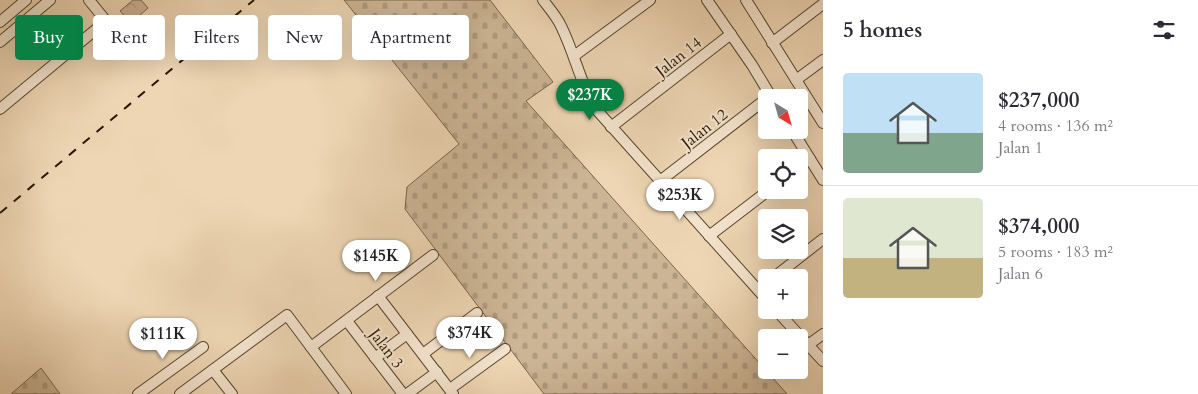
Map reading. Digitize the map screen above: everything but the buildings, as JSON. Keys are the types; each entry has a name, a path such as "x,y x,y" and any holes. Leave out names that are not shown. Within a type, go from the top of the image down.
{"street":[{"path":"0,22 26,0"},
{"path":"0,42 50,0"},
{"path":"0,109 106,21 88,0"},
{"path":"543,0 560,24 590,99 611,128 710,236 758,282"},
{"path":"574,56 638,3 650,0"},
{"path":"707,0 731,34 764,89"},
{"path":"750,2 772,42 822,120"},
{"path":"772,42 823,4"},
{"name":"Jalan 14","path":"611,128 731,34"},
{"path":"796,80 823,60"},
{"name":"Jalan 12","path":"660,182 758,106"},
{"path":"798,139 823,180"},
{"path":"710,236 758,199"},
{"path":"785,269 823,239"},
{"path":"312,349 433,255"},
{"path":"378,296 452,392 505,349"},
{"path":"423,354 477,313"},
{"path":"180,394 287,315 342,393"},
{"path":"784,319 793,329"},
{"name":"Jalan 3","path":"347,320 405,394"},
{"path":"375,358 407,334"},
{"path":"823,334 808,345 823,361"},
{"path":"138,394 203,347"},
{"path":"213,370 232,394"},
{"path":"405,394 436,372"}],"green space":[{"path":"133,0 141,0 148,8 140,15 124,15 120,11"},
{"path":"344,0 490,0 553,82 526,101 758,361 758,379 774,379 787,394 544,394 405,209 407,187 459,144 392,60 469,60 469,15 356,15"},
{"path":"41,368 60,394 11,394"}],"railway":[{"path":"0,213 254,0"}]}
